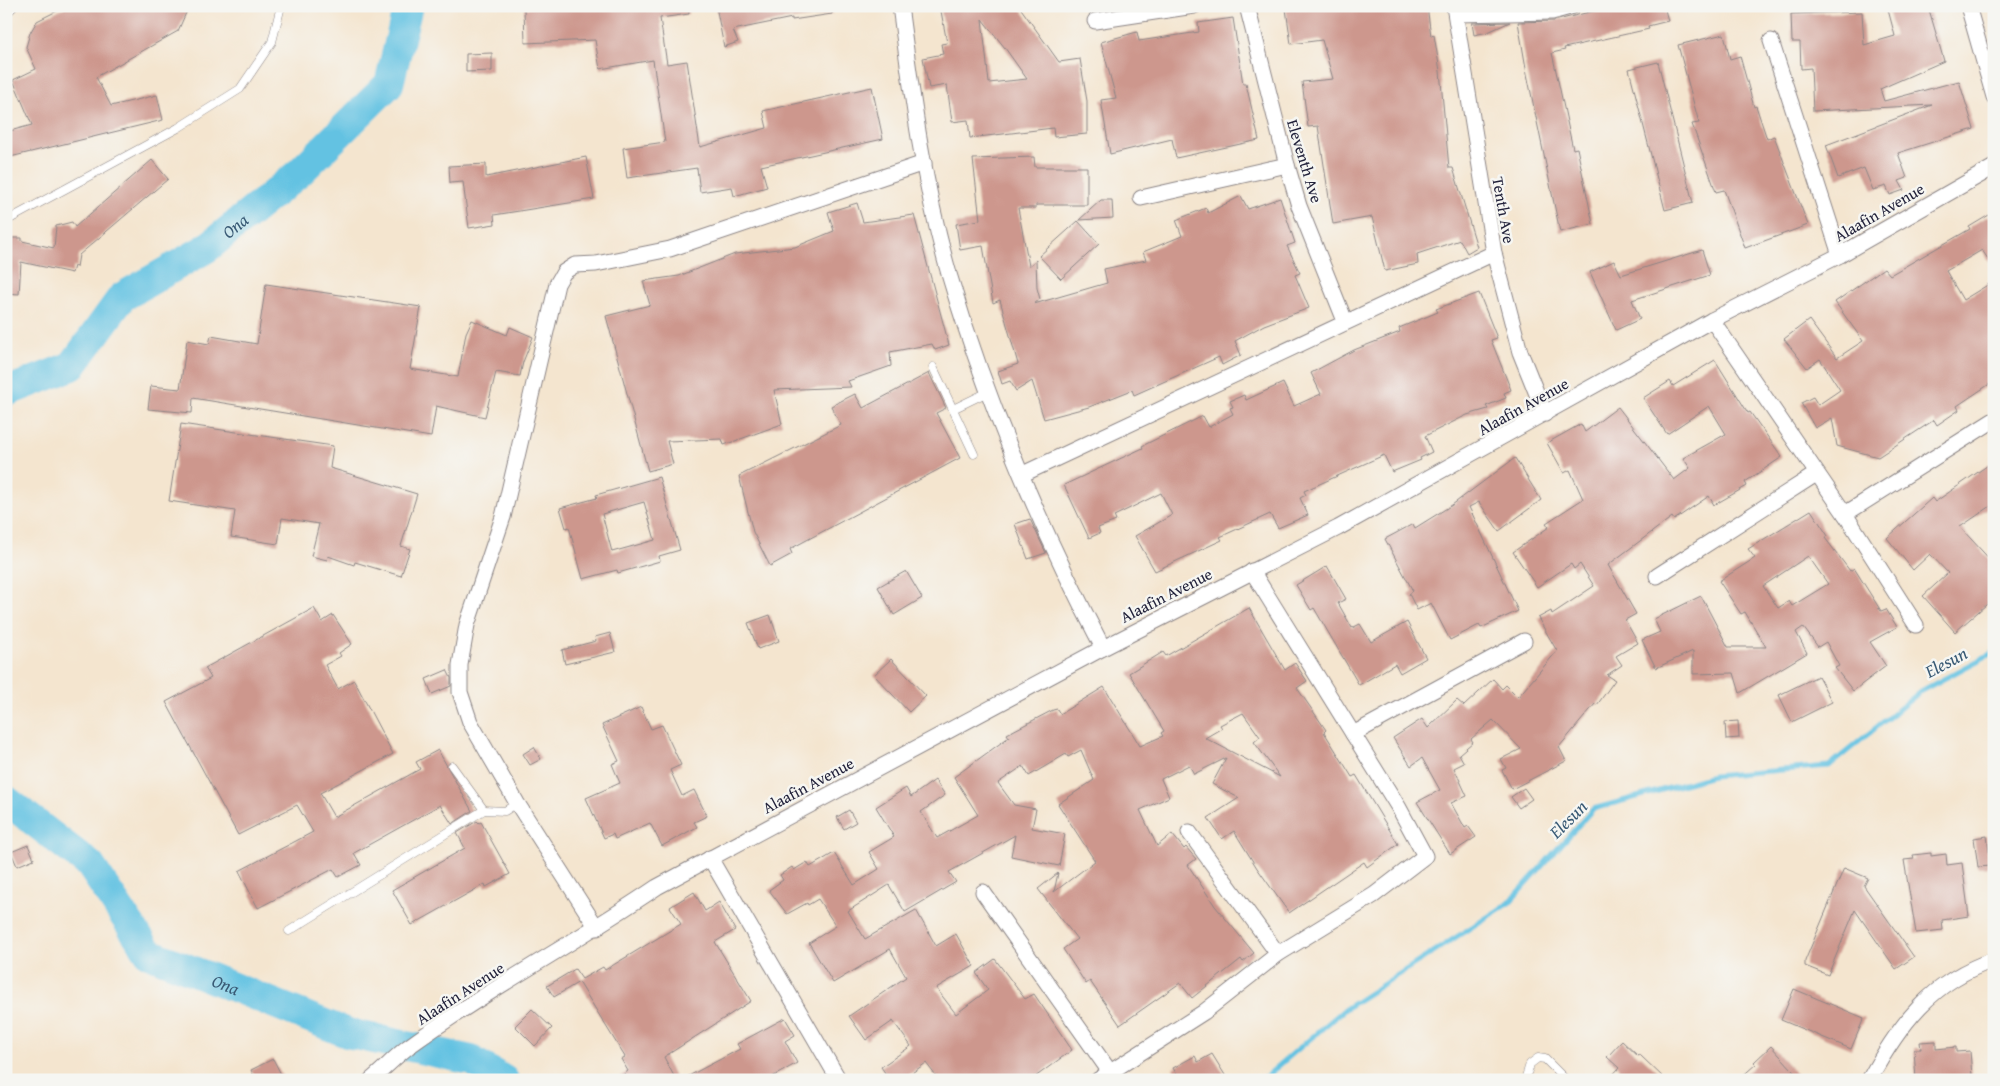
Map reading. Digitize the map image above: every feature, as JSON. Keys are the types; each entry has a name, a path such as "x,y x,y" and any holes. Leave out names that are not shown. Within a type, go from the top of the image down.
{"street":[{"path":"900,6 924,163 949,273 990,391 1023,474 1075,595 1103,648"},
{"path":"1095,21 1194,6"},
{"name":"Eleventh Ave","path":"1247,6 1286,165 1299,206 1346,321"},
{"path":"1455,10 1552,12 1573,6"},
{"path":"1968,6 1994,97"},
{"name":"Tenth Ave","path":"1455,10 1494,253 1520,352 1544,414"},
{"path":"1772,41 1840,255"},
{"path":"597,928 517,803 470,722 460,692 460,666 467,625 503,517 548,311 556,284 564,272 576,265 596,264 670,249 924,163"},
{"path":"1141,198 1286,165"},
{"name":"Alaafin Avenue","path":"371,1080 406,1049 467,1007 597,928 657,888 710,858 1103,648 1338,528 1712,320 1840,255 1994,167"},
{"path":"1023,474 1494,253"},
{"path":"1712,320 1845,514 1916,625"},
{"path":"1845,514 1994,420"},
{"path":"1657,576 1816,474"},
{"path":"982,892 1104,1076 1204,1012 1278,954 1374,895 1425,856 1399,808 1252,571"},
{"path":"1353,734 1524,640"},
{"path":"1189,832 1278,954"},
{"path":"710,858 839,1080"},
{"path":"1869,1080 1892,1037 1935,990 1994,960"}],"lane":[{"path":"6,14 14,6"},
{"path":"6,221 178,128 240,89 272,42 281,6"},
{"path":"933,367 974,454"},
{"path":"954,409 990,391"},
{"path":"452,766 484,810"},
{"path":"289,931 484,810 505,811 517,803"},
{"path":"1525,1080 1530,1064 1538,1058 1545,1060 1566,1080"}],"building":[{"path":"67,6 189,6 178,31 96,77 111,106 157,95 163,120 6,158 6,132 32,125 13,80 36,69 26,47 30,33 37,21"},
{"path":"688,6 689,14 660,18 667,64 687,61 700,147 767,128 763,111 872,87 883,139 761,166 767,187 734,196 732,187 700,192 697,168 627,178 623,148 665,142 653,60 600,69 595,40 525,43 524,8"},
{"path":"716,6 832,6 832,14 792,20 792,18 733,30 738,42 724,47"},
{"path":"940,6 1019,6 1059,62 1080,59 1087,101 1087,134 1054,137 1053,128 970,138 968,120 952,122 947,85 929,88 923,58 943,54 941,44 947,43","holes":["982,19 1027,79 989,83"]},
{"path":"1306,6 1427,6 1431,36 1434,35 1440,71 1449,168 1453,168 1477,247 1467,253 1460,240 1417,254 1418,264 1385,271 1372,217 1333,224 1318,126 1308,127 1302,82 1333,79 1322,40 1291,44 1286,9"},
{"path":"1613,6 1664,6 1668,21 1648,26 1649,29 1564,48 1565,50 1552,53 1573,149 1577,148 1593,224 1560,232 1518,22 1554,21"},
{"path":"1887,6 1928,6 1944,61 1880,89 1884,101 1959,81 1974,129 1898,153 1907,178 1899,181 1904,190 1890,195 1886,186 1873,190 1864,168 1838,178 1826,145 1932,105 1813,111 1811,68 1801,69 1800,42 1792,42 1791,14 1862,12 1864,45 1895,36"},
{"path":"1233,18 1243,84 1246,84 1259,140 1176,158 1172,139 1110,154 1101,100 1116,98 1101,42 1137,32 1139,41 1199,32 1198,23"},
{"path":"1510,22 1488,32 1474,35 1472,23"},
{"path":"1724,34 1730,59 1740,56 1754,107 1756,106 1767,139 1774,136 1808,225 1745,248 1724,190 1716,192 1692,124 1699,123 1678,45"},
{"path":"492,53 492,71 466,72 466,54"},
{"path":"1658,62 1693,203 1665,210 1629,69"},
{"path":"586,157 594,199 494,215 495,224 469,228 463,182 450,183 449,166 486,164 486,177"},
{"path":"1034,157 1035,167 1087,167 1087,205 1036,205 1036,208 1018,208 1029,266 1036,260 1037,288 1040,299 1034,304 1107,283 1104,269 1146,260 1143,252 1182,236 1176,220 1206,208 1208,213 1241,196 1248,209 1280,198 1295,243 1287,246 1300,273 1295,275 1309,308 1264,325 1235,341 1241,355 1222,365 1219,357 1134,395 1132,390 1089,407 1044,419 1032,381 1016,391 1010,381 1002,384 998,371 1018,364 1000,300 993,303 983,246 960,250 956,224 980,220 973,159"},
{"path":"152,160 168,179 79,255 77,267 74,266 72,273 21,262 19,294 6,293 6,238 22,238 22,241 54,248 56,226 72,222 75,227"},
{"path":"1101,200 1112,200 1113,218 1079,220"},
{"path":"857,203 863,222 914,215 949,345 935,350 932,344 890,352 891,366 848,381 851,387 774,390 782,424 724,445 722,439 667,441 673,464 648,471 606,316 650,305 643,281 679,276 735,254 795,247 834,231 828,212"},
{"path":"1989,215 1994,222 1994,268 1982,250 1946,271 1963,300 1994,281 1994,381 1957,406 1959,410 1937,425 1934,420 1878,457 1837,446 1832,418 1815,428 1801,403 1813,397 1818,405 1840,390 1820,359 1807,368 1784,339 1809,320 1837,358 1863,341 1835,302 1884,268 1890,275 1970,229 1969,227"},
{"path":"1078,221 1099,244 1061,279 1039,256"},
{"path":"1702,250 1710,275 1632,300 1640,319 1616,330 1590,272 1614,261 1621,275"},
{"path":"266,284 421,307 410,369 458,377 466,333 472,320 507,335 510,327 533,337 523,362 520,376 496,372 485,417 436,406 431,437 193,398 192,413 148,409 151,386 180,389 187,340 209,344 211,336 257,344"},
{"path":"1479,293 1497,338 1491,340 1511,390 1504,393 1506,398 1486,406 1488,409 1467,415 1425,436 1432,452 1420,458 1421,460 1392,472 1384,455 1304,491 1306,495 1300,498 1308,515 1278,528 1270,514 1220,537 1222,540 1155,571 1135,536 1172,515 1161,493 1114,516 1116,521 1098,528 1100,533 1089,538 1064,485 1143,448 1142,446 1203,416 1209,427 1233,414 1230,408 1233,407 1230,401 1244,395 1246,400 1283,383 1294,406 1321,394 1311,373 1354,350 1400,332 1399,328 1438,312 1436,309"},
{"path":"1715,360 1748,413 1750,412 1782,457 1745,482 1747,486 1714,505 1709,496 1674,520 1672,517 1608,565 1636,614 1625,620 1638,643 1616,656 1622,665 1607,675 1615,680 1597,705 1595,704 1559,747 1566,761 1512,789 1502,770 1506,768 1501,759 1521,749 1493,720 1471,739 1473,742 1459,754 1464,763 1454,768 1467,796 1451,803 1465,828 1468,826 1476,837 1450,854 1417,802 1440,790 1422,758 1411,766 1393,738 1422,719 1428,728 1457,700 1464,706 1493,679 1502,689 1506,685 1518,697 1557,651 1538,618 1551,611 1552,614 1594,586 1580,564 1574,569 1571,564 1537,587 1513,552 1549,527 1546,523 1583,499 1570,470 1564,473 1547,443 1581,424 1585,432 1618,407 1674,480 1690,468 1683,458 1726,434 1709,406 1667,434 1643,398 1670,381 1673,386"},
{"path":"929,373 946,408 936,413 960,458 790,549 792,554 770,566 753,532 739,476 841,425 831,406 855,394 863,408"},
{"path":"181,424 333,446 330,468 417,494 401,546 410,549 401,576 355,562 354,565 328,556 327,560 311,556 319,524 282,518 278,544 231,537 235,511 169,501"},
{"path":"1515,458 1541,500 1499,531 1479,502 1469,507 1518,611 1481,628 1479,625 1450,640 1431,603 1417,610 1409,594 1413,591 1385,539 1413,524 1415,528 1452,505"},
{"path":"1994,461 1994,504 1960,527 1994,564 1994,598 1955,632 1923,596 1948,573 1930,554 1913,570 1887,538 1932,498 1935,502"},
{"path":"659,477 680,550 659,556 660,561 618,573 617,570 583,579 569,527 566,528 560,508 597,498 596,495","holes":["644,502 655,540 612,552 602,514"]},
{"path":"1811,510 1828,536 1825,538 1850,571 1854,568 1881,611 1886,609 1897,627 1870,642 1886,666 1853,691 1835,668 1839,666 1826,642 1818,647 1803,627 1796,632 1807,653 1740,693 1734,673 1693,674 1693,651 1656,668 1642,640 1660,632 1654,619 1701,596 1728,647 1766,647 1745,612 1741,614 1719,581 1755,558 1748,549","holes":["1808,556 1828,584 1792,606 1789,601 1778,608 1763,586"]},
{"path":"1030,519 1046,553 1028,559 1015,524"},
{"path":"1327,566 1346,599 1338,603 1352,628 1360,624 1371,642 1407,622 1426,658 1400,673 1395,664 1359,685 1314,608 1311,610 1296,585"},
{"path":"906,571 922,598 894,615 878,587"},
{"path":"314,608 322,622 333,615 352,644 339,653 341,656 325,665 338,689 354,680 393,754 320,793 334,817 420,769 416,762 438,750 472,811 452,824 440,805 354,853 361,865 338,877 333,869 258,908 239,871 313,832 297,805 238,835 166,702 211,678 205,668"},
{"path":"1249,608 1285,670 1295,663 1307,681 1297,688 1326,730 1324,732 1352,777 1356,775 1398,844 1367,867 1364,862 1289,913 1257,868 1234,831 1222,839 1208,818 1239,798 1212,784 1226,758 1194,774 1189,765 1161,779 1169,797 1140,810 1157,846 1172,834 1184,849 1186,847 1196,859 1188,865 1215,906 1254,953 1243,962 1241,959 1192,998 1180,983 1120,1025 1090,981 1086,984 1063,949 1077,939 1038,889 1058,873 1054,892 1095,861 1058,804 1094,780 1081,750 1068,757 1066,754 1029,776 1023,766 998,783 1014,805 1036,809 1032,828 1065,834 1059,866 1011,856 1015,835 949,872 956,882 905,912 889,885 848,911 865,939 916,910 936,946 956,934 974,966 936,988 956,1014 988,990 976,973 995,959 1025,999 1034,994 1072,1050 1031,1080 939,1080 926,1063 902,1080 890,1080 881,1067 911,1046 893,1021 866,1040 849,1016 906,977 890,949 833,983 809,943 836,926 818,899 787,914 769,890 783,880 780,875 792,867 794,870 807,862 810,867 834,853 854,885 879,869 869,852 894,837 876,807 906,788 911,797 935,780 945,795 921,812 937,838 978,815 954,777 1009,737 1007,734 1053,710 1057,709 1060,714 1104,687 1140,746 1163,736 1161,733 1164,731 1129,673 1163,652 1166,656","holes":["1243,713 1260,737 1254,742 1280,777 1205,738 1222,728 1220,725"]},
{"path":"770,615 779,641 758,649 748,623"},
{"path":"610,633 615,652 565,664 562,650 596,641 595,637"},
{"path":"891,659 926,696 909,712 874,675"},
{"path":"447,670 451,678 451,686 432,694 426,679"},
{"path":"1818,676 1832,702 1792,722 1779,695"},
{"path":"641,707 651,729 662,725 681,765 670,770 682,796 694,790 707,816 694,822 697,827 662,846 650,823 615,839 613,834 604,838 586,798 620,783 612,764 619,761 602,725"},
{"path":"1738,721 1739,738 1726,739 1725,722"},
{"path":"534,747 541,759 530,765 523,754"},
{"path":"1524,788 1532,799 1519,808 1511,797"},
{"path":"849,810 856,822 844,829 837,817"},
{"path":"477,821 481,822 510,874 486,887 485,884 412,925 392,890 465,848 457,833"},
{"path":"1987,836 1991,866 1978,867 1974,838"},
{"path":"28,845 34,859 17,866 11,852"},
{"path":"1931,853 1931,856 1946,854 1947,865 1962,863 1969,916 1942,920 1943,930 1916,933 1904,860 1914,859 1913,855"},
{"path":"1844,868 1868,878 1864,886 1914,957 1896,969 1855,910 1828,975 1805,966 1805,961"},
{"path":"694,892 705,911 719,902 735,930 715,942 751,1001 664,1057 676,1080 616,1080 628,1071 621,1059 625,1057 579,982 554,997 547,986 575,969 582,979 603,967 605,970 681,924 670,907"},
{"path":"1794,989 1864,1018 1851,1049 1781,1020"},
{"path":"532,1009 552,1028 535,1046 515,1026"},
{"path":"785,1018 795,1035 785,1041 797,1063 767,1080 681,1080 740,1049 737,1044"},
{"path":"1622,1041 1666,1080 1608,1080 1619,1068 1607,1057"},
{"path":"1936,1041 1936,1049 1956,1047 1956,1052 1970,1051 1972,1076 1916,1080 1914,1049 1921,1049 1920,1042"},
{"path":"1771,1046 1802,1080 1738,1080 1756,1064 1754,1062"},
{"path":"1212,1054 1228,1080 1180,1080 1173,1068 1195,1056 1198,1062"},
{"path":"273,1059 284,1080 256,1080 251,1070"}],"waterway":[{"name":"Ona","path":"6,392 72,366 122,297 207,248 299,173 389,84 408,6"},
{"name":"Elesun","path":"1262,1080 1345,1009 1509,903 1593,809 1713,776 1829,766 1921,691 1994,652"},
{"name":"Ona","path":"6,800 90,865 149,953 347,1033 471,1060 504,1080"}]}
